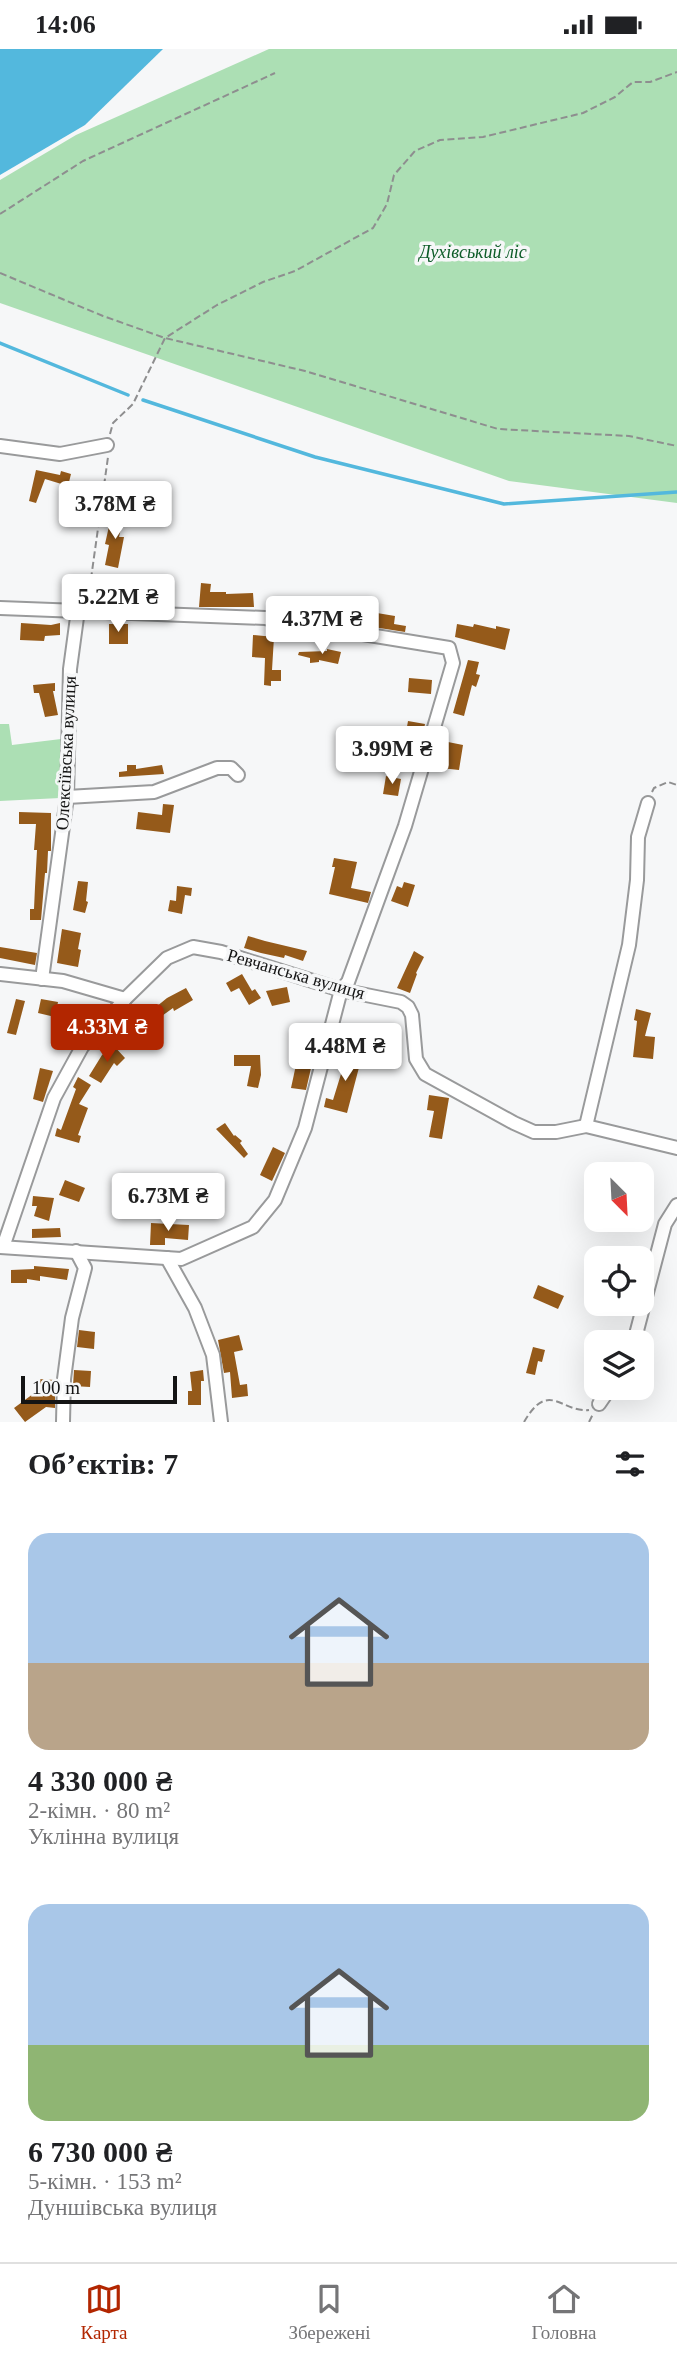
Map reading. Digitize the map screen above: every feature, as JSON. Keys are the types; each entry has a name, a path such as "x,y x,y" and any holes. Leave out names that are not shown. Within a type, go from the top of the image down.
{"street":[{"path":"0,446 60,454 107,445"},
{"path":"0,608 265,618 449,648 453,663 405,826 348,982 341,990 305,1128 275,1200 253,1227 181,1259 2,1247"},
{"name":"Олексіївська вулиця","path":"43,979 67,797 70,669 82,610"},
{"path":"67,797 154,792 217,768 231,768 238,775"},
{"path":"648,803 638,837 637,880 629,945 586,1126 677,1148"},
{"name":"Ревчанська вулиця","path":"2,1247 54,1098 82,1047 167,958 193,947 221,952 341,990 401,1002 408,1007 414,1023 416,1059 425,1074 534,1132 556,1132 586,1126"},
{"path":"0,974 63,981 125,999"},
{"path":"637,1330 665,1224 677,1205"},
{"path":"63,1422 64,1379 72,1318 85,1268 76,1251"},
{"path":"167,1258 195,1308 213,1355 221,1422"},
{"path":"599,1404 602,1400"}],"path":[{"path":"82,610 108,460 107,445 113,423 132,404 165,338 217,305 262,282 295,271 373,228 387,204 394,175 415,152 440,140 483,137 583,113 615,97 633,82 650,82 677,72"},
{"path":"0,214 83,161 275,73"},
{"path":"0,273 103,316 165,338 305,371 498,429 629,436 677,446"},
{"path":"648,803 654,788 668,782 677,785"},
{"path":"524,1422 539,1404 549,1400 563,1402 580,1411 588,1411 599,1404"}],"green space":[{"name":"Духівський ліс","path":"269,49 677,49 677,503 509,481 0,303 0,180 76,135"},
{"path":"0,724 9,724 12,745 61,739 60,798 0,801"}],"water":[{"path":"0,49 163,49 85,125 0,175"}],"building":[{"path":"36,470 60,475 61,471 71,474 68,486 45,479 36,503 29,501"},
{"path":"112,513 124,515 119,537 124,537 118,568 105,565 109,545 105,544"},
{"path":"201,583 211,584 210,592 253,593 254,607 199,607"},
{"path":"123,595 155,595 154,605 123,604"},
{"path":"348,598 360,600 359,610 395,616 394,624 406,626 405,632 373,627 374,622 345,622"},
{"path":"21,623 60,623 60,635 45,636 44,641 20,640"},
{"path":"109,624 128,624 128,644 109,644"},
{"path":"457,624 510,629 505,650 455,637"},
{"path":"253,635 274,637 272,670 281,670 281,681 271,681 271,686 264,685 265,658 252,657"},
{"path":"327,649 341,652 338,664 319,660 310,663 310,658 298,655 299,652"},
{"path":"468,660 479,662 476,674 480,675 476,687 472,685 464,716 453,713"},
{"path":"409,678 432,680 431,694 408,692"},
{"path":"55,683 53,691 58,715 45,717 39,693 34,693 33,685"},
{"path":"408,721 425,724 422,739 415,738 412,757 402,755"},
{"path":"448,742 463,745 459,770 441,768"},
{"path":"127,765 136,765 136,769 162,765 164,774 119,777 119,772 127,771"},
{"path":"386,776 401,779 398,796 383,794"},
{"path":"163,804 174,805 170,833 136,829 138,812 162,815"},
{"path":"19,812 51,813 51,851 48,851 41,920 30,920 30,909 34,909 36,824 19,824"},
{"path":"334,858 357,862 351,888 371,892 368,903 329,894 335,867 332,867"},
{"path":"78,881 88,882 85,913 73,910"},
{"path":"404,882 415,885 408,907 391,901 397,886 402,888"},
{"path":"177,886 192,888 191,896 185,895 182,914 168,911 170,900 176,901"},
{"path":"62,929 81,933 78,967 57,963"},
{"path":"248,936 307,951 303,961 285,955 284,958 261,953 244,948"},
{"path":"0,947 37,953 35,965 0,958"},
{"path":"414,951 424,957 410,993 397,988"},
{"path":"242,974 252,991 255,989 261,998 249,1005 239,988 231,992 226,983"},
{"path":"287,987 290,1002 272,1006 266,991"},
{"path":"186,988 193,1000 174,1011 173,1008 152,1023 143,1034 134,1025 167,998"},
{"path":"16,999 25,1001 16,1035 7,1033"},
{"path":"41,999 58,1002 55,1017 38,1013"},
{"path":"636,1009 651,1013 645,1036 655,1037 653,1059 633,1057"},
{"path":"64,1017 78,1025 71,1036 69,1035 64,1047 55,1043"},
{"path":"113,1045 125,1058 117,1066 114,1063 101,1083 89,1076 102,1055"},
{"path":"299,1051 314,1055 306,1090 291,1088"},
{"path":"341,1052 362,1056 347,1113 324,1107 326,1098 333,1100 345,1061 339,1060"},
{"path":"234,1055 260,1055 261,1075 258,1088 247,1086 251,1066 234,1066"},
{"path":"40,1068 53,1071 43,1102 33,1099"},
{"path":"78,1077 91,1085 79,1104 88,1108 78,1135 81,1136 79,1143 55,1136 57,1128 61,1130"},
{"path":"429,1095 449,1098 442,1139 429,1137 434,1111 427,1110"},
{"path":"225,1123 234,1136 242,1141 240,1143 248,1154 244,1158 216,1129"},
{"path":"273,1147 285,1153 272,1181 260,1175"},
{"path":"65,1180 85,1188 79,1202 59,1195"},
{"path":"33,1196 54,1198 49,1221 34,1216 37,1206 32,1206"},
{"path":"151,1223 189,1225 188,1240 165,1238 165,1245 150,1245"},
{"path":"60,1228 61,1237 32,1238 32,1229"},
{"path":"34,1266 69,1269 67,1280 40,1276 40,1281 27,1279 27,1283 11,1283 11,1270 34,1269"},
{"path":"538,1285 564,1296 558,1309 533,1298"},
{"path":"79,1330 95,1332 94,1349 77,1347"},
{"path":"239,1335 243,1350 234,1352 240,1385 247,1384 248,1396 232,1398 230,1372 224,1373 218,1340"},
{"path":"533,1347 545,1350 542,1362 538,1361 535,1375 526,1373"},
{"path":"74,1370 91,1371 90,1387 73,1386"},
{"path":"203,1370 201,1405 188,1405 188,1391 192,1391 190,1372"},
{"path":"38,1379 55,1380 55,1408 46,1407 25,1422 14,1408 37,1391"}],"waterway":[{"path":"0,343 128,395"},
{"path":"143,400 315,457 504,504 677,492"}]}
